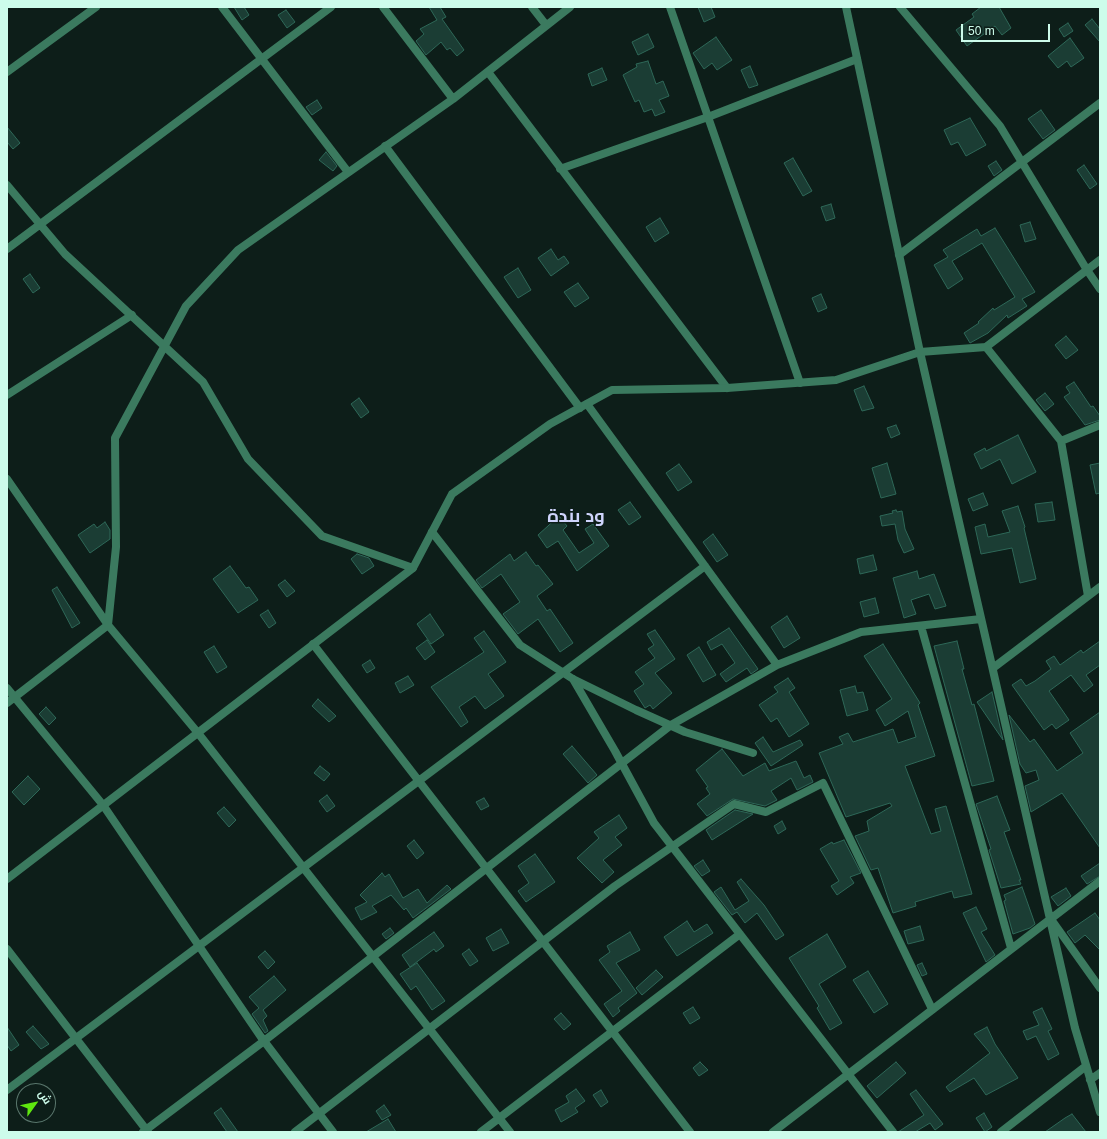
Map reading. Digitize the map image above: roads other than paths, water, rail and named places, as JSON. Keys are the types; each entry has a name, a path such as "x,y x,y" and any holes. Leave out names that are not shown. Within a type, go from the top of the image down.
{"street":[{"path":"7,72 96,7"},
{"path":"222,7 348,172"},
{"path":"7,249 331,7"},
{"path":"382,7 453,99"},
{"path":"532,7 546,26"},
{"path":"7,703 108,625 116,547 115,438 186,306 238,250 453,99 570,7"},
{"path":"670,7 800,383"},
{"path":"846,7 920,352 1075,1028 1100,1112"},
{"path":"900,7 1000,126 1100,289"},
{"path":"560,169 708,117 857,59"},
{"path":"488,72 727,388"},
{"path":"899,255 1100,103"},
{"path":"386,146 705,566 777,664"},
{"path":"7,185 65,254 165,345 203,382 248,459 322,536 413,568"},
{"path":"7,878 413,568 452,494 550,424 612,390 727,388 836,380 920,352 986,347 1100,260"},
{"path":"7,395 132,315"},
{"path":"986,347 1061,441 1088,596"},
{"path":"1061,441 1100,425"},
{"path":"7,479 108,625 198,733 510,1132"},
{"path":"432,532 520,644 573,679 685,732 753,753"},
{"path":"7,1090 705,566"},
{"path":"993,668 1100,587"},
{"path":"7,949 146,1131 671,725 777,664 861,632 982,619"},
{"path":"920,626 1011,948"},
{"path":"313,644 690,1132"},
{"path":"573,679 622,763 654,823 893,1132"},
{"path":"7,688 103,805 264,1041 333,1132"},
{"path":"296,1132 615,886 734,804 766,812 823,783 932,1010"},
{"path":"773,1132 1100,881"},
{"path":"1050,919 1100,988"},
{"path":"481,1132 740,934"},
{"path":"1000,1132 1086,1066"},
{"path":"1090,1080 1100,1073"}],"district":[{"name":"ود بندة","path":"576,517"}]}
